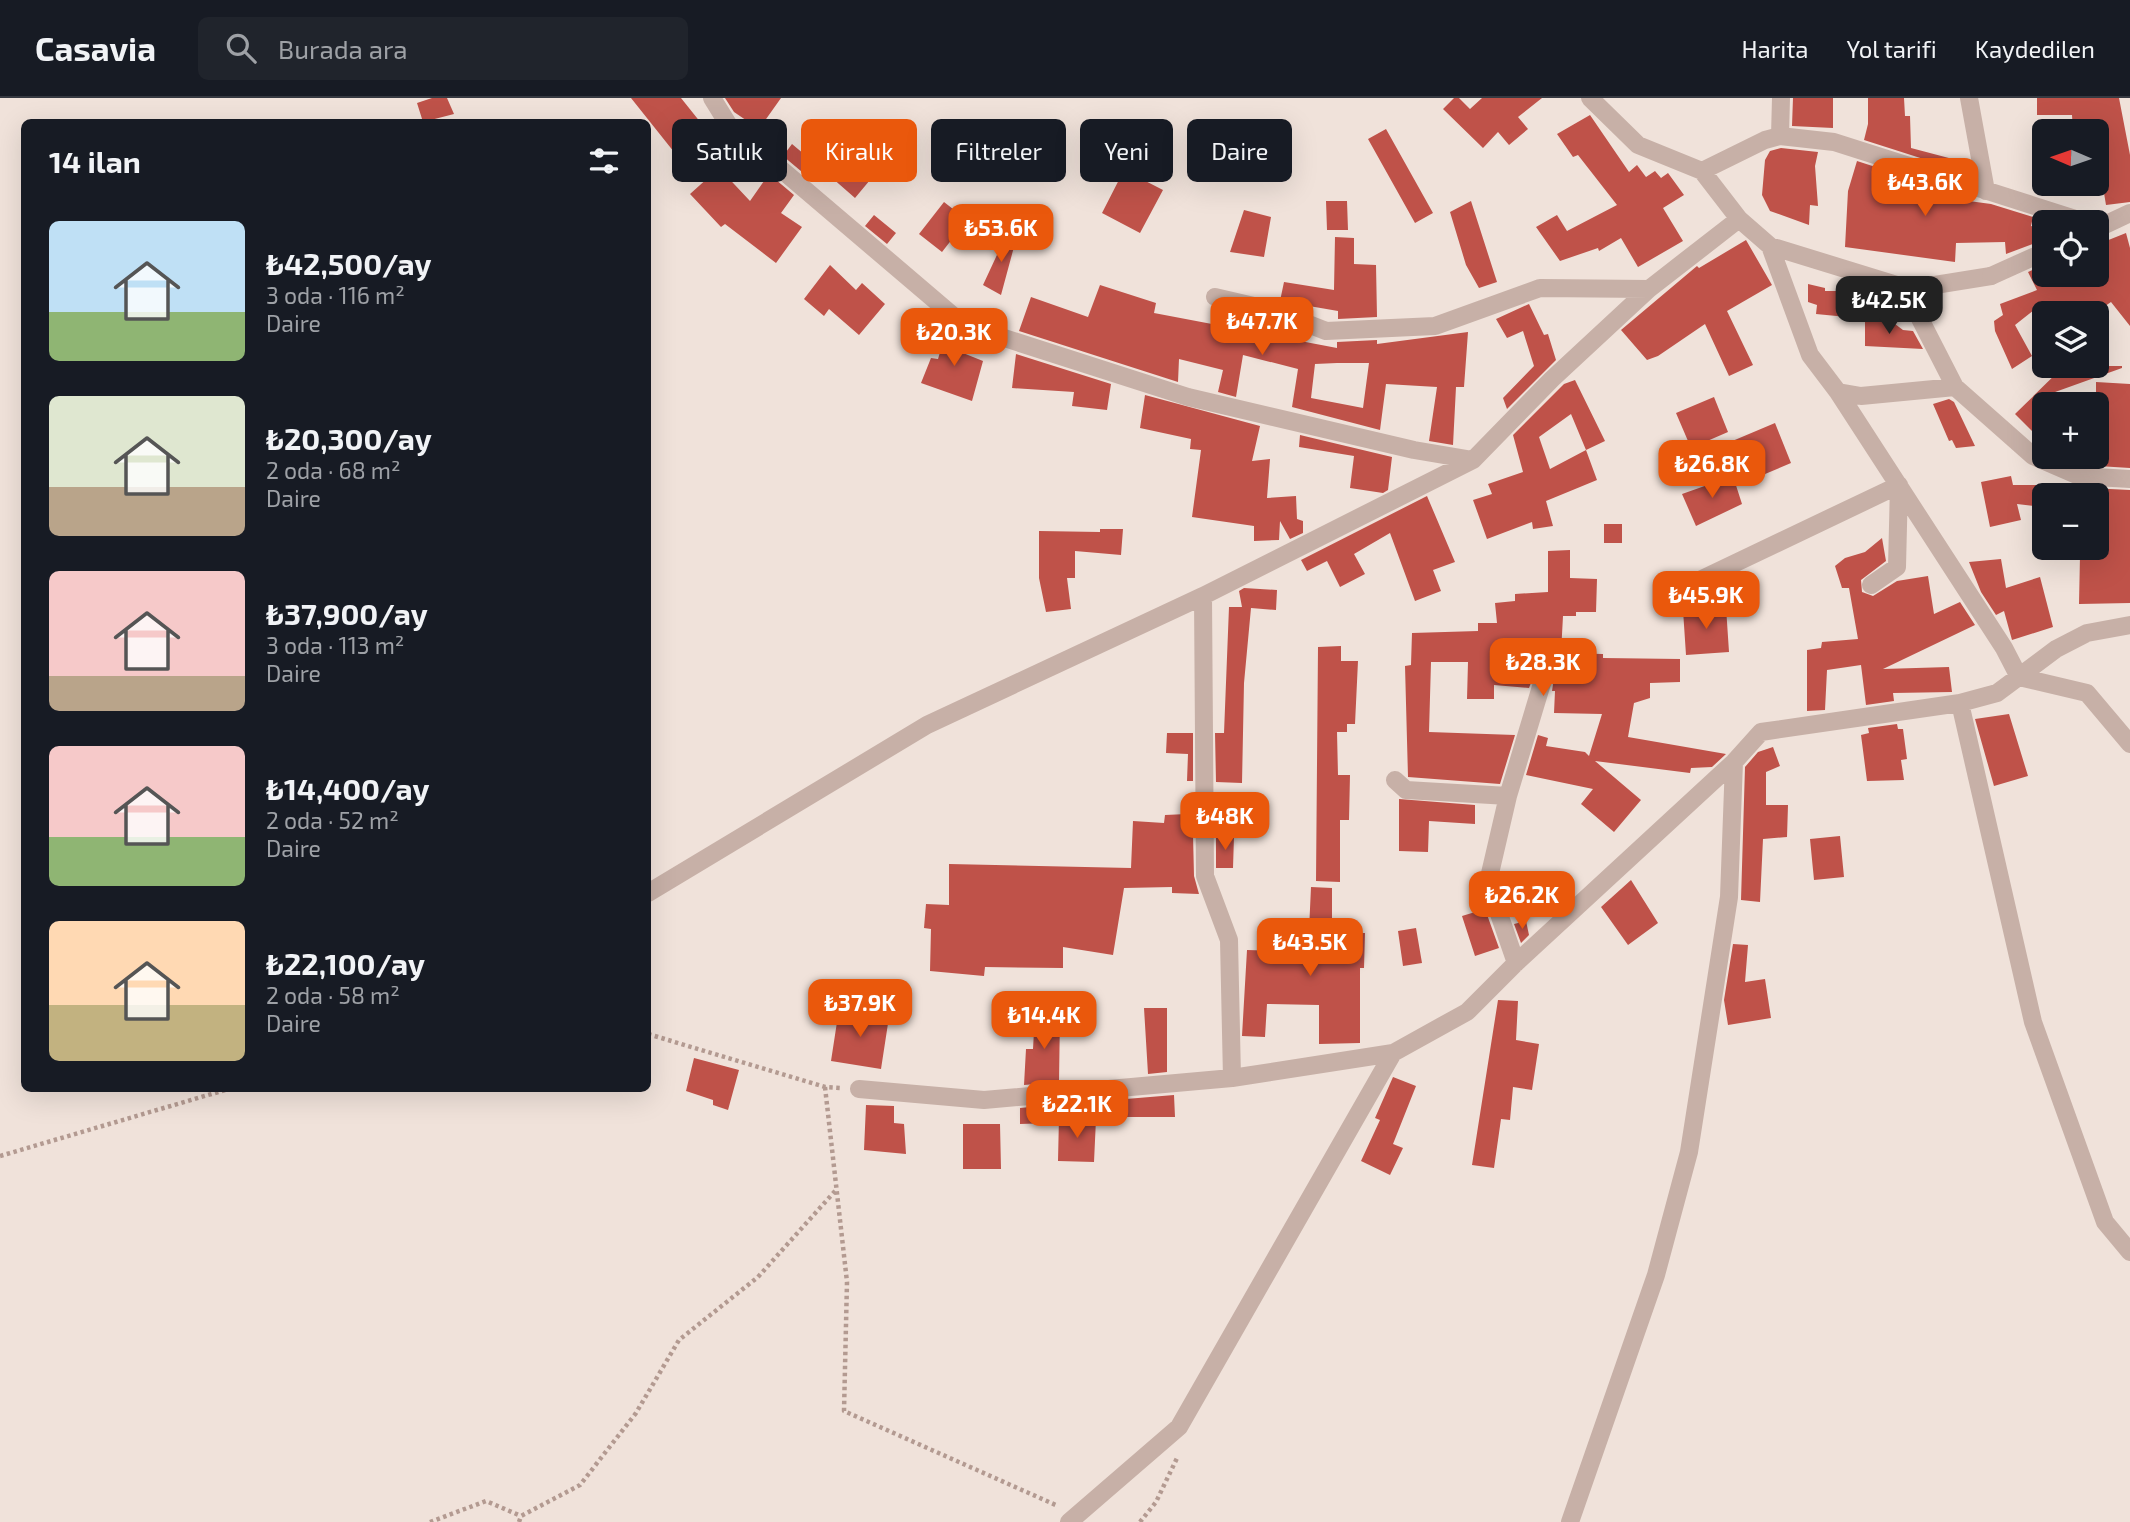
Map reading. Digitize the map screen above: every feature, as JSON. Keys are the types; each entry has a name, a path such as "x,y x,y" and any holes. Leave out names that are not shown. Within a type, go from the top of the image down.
{"street":[{"path":"712,98 727,124 964,325 1188,397 1414,450 1473,460"},
{"path":"1590,98 1638,145 1702,171 1739,219 1770,246 1910,289 1991,276 2032,257"},
{"path":"1780,136 1781,98"},
{"path":"1969,98 1986,191"},
{"path":"1702,171 1765,140 1780,136 1834,142 2045,210"},
{"path":"2109,221 2130,213"},
{"path":"651,891 927,725 1203,596 1473,460 1552,379 1649,289 1739,219"},
{"path":"1770,246 1810,355 1838,392 1899,485 2004,648 2019,677 2087,693 2130,744"},
{"path":"1215,297 1275,311 1326,331 1435,326 1540,288 1649,289"},
{"path":"1910,289 1916,309 1955,387 2033,456 2079,476 2130,479"},
{"path":"1838,392 1861,396 1955,387"},
{"path":"1871,585 1897,567 1899,485"},
{"path":"1662,598 1899,485"},
{"path":"1203,596 1205,876 1229,940 1232,1079"},
{"path":"859,1089 984,1100 1232,1079 1393,1053 1467,1012 1516,962 1734,762 1761,732 1960,703 1997,693 2056,649 2087,633 2130,625"},
{"path":"1516,962 1488,882 1508,796 1543,680"},
{"path":"1960,703 2033,1022 2105,1222 2130,1252"},
{"path":"1570,1522 1656,1275 1689,1152 1729,897 1734,762"},
{"path":"1395,780 1406,790 1508,796"},
{"path":"1073,1518 1179,1427 1393,1053"}],"path":[{"path":"651,1035 825,1087 859,1089"},
{"path":"825,1087 847,1282 844,1411 1073,1518"},
{"path":"0,1156 218,1092"},
{"path":"519,1522 521,1516 580,1485 636,1413 679,1340 758,1277 836,1189"},
{"path":"1140,1522 1156,1502 1180,1450 1179,1427"},
{"path":"430,1522 486,1501 521,1516"}],"building":[{"path":"432,98 447,98 454,114 422,119 417,103"},
{"path":"631,98 681,98 698,119 672,119 672,149 651,123 651,119 648,119"},
{"path":"725,98 781,98 766,119 744,119 734,112"},
{"path":"1454,98 1459,98 1470,109 1482,98 1542,98 1518,117 1528,129 1509,145 1498,132 1483,148 1443,109"},
{"path":"1793,98 1833,98 1833,128 1792,126"},
{"path":"1868,98 1904,98 1905,116 1910,116 1911,148 1964,162 1961,171 1864,140 1868,124"},
{"path":"2037,98 2119,98 2130,155 2130,202 2106,205 2104,196 2109,196 2109,119 2037,115"},
{"path":"1590,115 1629,172 1637,165 1646,177 1655,171 1661,178 1668,173 1684,195 1663,208 1683,241 1638,267 1621,238 1599,251 1598,248 1560,261 1536,227 1557,215 1567,231 1617,205 1578,155 1573,157 1557,134"},
{"path":"1386,129 1433,213 1415,223 1368,139"},
{"path":"792,144 801,152 801,171 787,159 787,151"},
{"path":"1781,148 1818,152 1815,166 1818,206 1810,205 1809,225 1770,211 1762,195 1765,160 1770,151"},
{"path":"1857,161 1956,193 1954,199 1991,204 2032,217 2032,244 2006,254 2005,242 1956,243 1955,262 1845,247 1848,191"},
{"path":"703,182 732,182 750,201 763,182 779,182 794,195 781,213 802,227 776,263 725,224 721,227 690,194"},
{"path":"837,182 868,182 855,198"},
{"path":"1118,182 1147,182 1163,190 1140,233 1102,213"},
{"path":"1326,201 1347,201 1348,230 1327,230"},
{"path":"1471,201 1497,282 1479,288 1466,265 1450,212"},
{"path":"944,202 967,220 942,252 919,234"},
{"path":"1244,210 1271,217 1264,257 1230,252"},
{"path":"874,215 896,233 887,244 865,226"},
{"path":"1009,229 1018,232 1001,295 983,285"},
{"path":"2126,233 2130,248 2130,326 2109,301 2032,301 2032,312 2015,325 2032,356 2012,369 1995,331 1994,321 2003,315 2000,304 2037,290 2036,287 2109,287 2109,240"},
{"path":"1335,237 1354,238 1354,264 1376,265 1377,317 1338,319 1338,311 1280,301 1284,282 1334,290"},
{"path":"1746,240 1772,285 1727,311 1753,365 1729,376 1705,324 1658,356 1647,360 1621,330 1697,266 1699,268"},
{"path":"830,265 856,290 862,283 885,304 859,335 829,309 824,316 804,299"},
{"path":"1808,284 1825,288 1825,291 1839,291 1879,300 1878,320 1816,314 1817,305 1808,302"},
{"path":"1100,285 1156,303 1154,313 1233,328 1234,321 1249,323 1247,331 1337,348 1337,342 1377,340 1377,344 1468,332 1464,387 1456,387 1453,445 1429,441 1437,387 1386,384 1380,430 1292,407 1298,369 1243,355 1236,397 1218,392 1223,370 1179,359 1178,382 1019,331 1031,297 1088,317","holes":["1369,363 1363,408 1311,398 1315,364"]},
{"path":"1529,304 1544,335 1548,334 1556,360 1507,409 1503,398 1534,366 1523,331 1507,338 1496,319"},
{"path":"1865,321 1891,321 1903,330 1913,331 1923,349 1865,346"},
{"path":"947,329 969,338 963,353 983,361 972,401 921,383 931,358 938,359"},
{"path":"1016,354 1111,384 1107,410 1072,406 1074,392 1012,388"},
{"path":"2109,366 2122,368 2109,373"},
{"path":"2052,378 2094,378 2055,392 2037,392"},
{"path":"1575,380 1605,441 1586,450 1597,480 1546,501 1553,526 1533,529 1532,522 1487,539 1473,500 1492,494 1488,484 1523,472 1513,435 1564,384","holes":["1571,414 1586,450 1550,469 1539,437"]},
{"path":"2096,382 2130,384 2130,468 2109,467 2109,392 2096,392"},
{"path":"1145,395 1260,426 1252,461 1270,459 1267,498 1296,496 1297,519 1303,521 1303,533 1290,539 1280,521 1279,540 1254,541 1254,526 1192,517 1201,450 1190,449 1191,439 1140,428"},
{"path":"1714,397 1728,432 1691,448 1676,413"},
{"path":"2032,397 2032,431 2015,414"},
{"path":"1949,399 1954,402 1975,446 1956,448 1952,440 1949,441 1933,404"},
{"path":"1775,423 1791,463 1746,482 1730,442"},
{"path":"1300,435 1392,457 1388,490 1383,493 1350,488 1354,456 1299,447"},
{"path":"1733,476 1742,504 1696,526 1682,494"},
{"path":"2011,476 2013,485 2032,485 2032,506 2017,504 2021,520 1990,527 1981,482"},
{"path":"2109,489 2130,490 2130,603 2079,604 2080,560 2109,560"},
{"path":"1427,496 1455,562 1433,570 1441,591 1415,601 1390,533 1354,554 1365,574 1340,587 1327,561 1307,571 1301,560"},
{"path":"1604,524 1622,524 1622,543 1604,543"},
{"path":"1100,529 1123,529 1121,555 1075,551 1075,578 1067,578 1071,609 1046,612 1039,578 1039,531 1100,532"},
{"path":"1882,538 1886,561 1861,580 1862,592 1873,596 1897,581 1928,576 1934,614 1960,602 1975,625 1883,669 1949,667 1952,692 1893,693 1894,701 1866,705 1861,665 1827,670 1825,710 1807,711 1807,650 1821,648 1822,642 1858,639 1849,588 1842,588 1835,566 1845,558 1865,552"},
{"path":"1570,550 1570,578 1597,579 1596,612 1576,612 1576,616 1563,616 1561,653 1603,654 1603,658 1680,659 1680,682 1650,683 1650,698 1634,703 1628,737 1726,754 1712,767 1691,768 1690,773 1595,761 1641,800 1614,832 1581,804 1593,789 1526,775 1538,735 1548,738 1546,746 1585,752 1589,756 1602,714 1554,713 1554,678 1546,669 1535,672 1529,688 1494,685 1494,699 1467,699 1468,662 1431,662 1429,732 1515,735 1500,784 1408,777 1405,666 1411,665 1412,633 1478,631 1478,623 1497,623 1495,603 1515,601 1515,594 1548,592 1548,551"},
{"path":"2001,559 2006,588 2040,577 2053,627 2012,640 2004,611 1996,615 1981,592 1969,562"},
{"path":"1244,588 1277,590 1276,610 1251,608 1244,683 1242,783 1216,782 1215,733 1224,733 1229,607 1242,607 1239,591"},
{"path":"1726,607 1729,652 1686,655 1683,610"},
{"path":"1341,646 1341,661 1358,661 1355,724 1347,724 1347,732 1337,732 1338,775 1350,775 1349,820 1340,820 1340,882 1316,881 1318,647"},
{"path":"2009,714 2028,776 1994,786 1975,719"},
{"path":"1897,724 1898,729 1903,729 1907,759 1901,760 1904,780 1867,781 1861,735 1869,733 1868,728"},
{"path":"1167,733 1193,733 1193,781 1187,781 1188,754 1166,753"},
{"path":"1773,747 1780,766 1766,772 1766,805 1788,805 1787,837 1763,839 1760,902 1741,900 1745,767 1758,752"},
{"path":"1399,799 1475,805 1475,824 1429,821 1428,852 1399,851"},
{"path":"1187,814 1186,835 1193,835 1194,876 1199,894 1172,893 1172,887 1124,888 1113,955 1063,947 1063,968 985,967 984,976 930,971 931,929 924,928 926,904 949,905 949,864 1131,868 1133,821 1164,823 1165,815"},
{"path":"1216,836 1234,836 1233,868 1216,868"},
{"path":"1840,836 1844,877 1814,880 1810,839"},
{"path":"1631,880 1658,923 1628,945 1601,907"},
{"path":"1311,887 1332,888 1332,925 1337,925 1336,933 1365,933 1364,968 1360,968 1360,1043 1319,1044 1319,1005 1267,1004 1265,1037 1242,1036 1247,950 1308,952"},
{"path":"1485,909 1499,948 1475,956 1462,916"},
{"path":"1526,921 1529,935 1521,943 1514,924"},
{"path":"1416,928 1422,963 1403,966 1398,931"},
{"path":"1733,944 1748,945 1745,982 1765,979 1771,1018 1728,1025 1724,1000"},
{"path":"1498,1000 1518,1001 1516,1040 1539,1044 1532,1090 1513,1087 1510,1120 1501,1119 1494,1168 1472,1165"},
{"path":"1144,1008 1167,1008 1167,1072 1148,1074"},
{"path":"839,1009 889,1017 881,1069 831,1061"},
{"path":"1035,1014 1060,1014 1059,1082 1024,1085 1026,1049 1033,1049"},
{"path":"694,1058 739,1070 728,1110 713,1105 713,1100 686,1091"},
{"path":"1393,1077 1416,1086 1393,1144 1403,1148 1390,1175 1361,1161 1380,1120 1375,1118"},
{"path":"1174,1095 1175,1117 1127,1117 1126,1099"},
{"path":"866,1105 894,1106 894,1123 904,1124 906,1154 864,1150"},
{"path":"1051,1105 1051,1123 1020,1124 1020,1108"},
{"path":"1059,1117 1096,1119 1094,1162 1058,1161"},
{"path":"963,1124 1000,1124 1001,1169 963,1169"}]}
